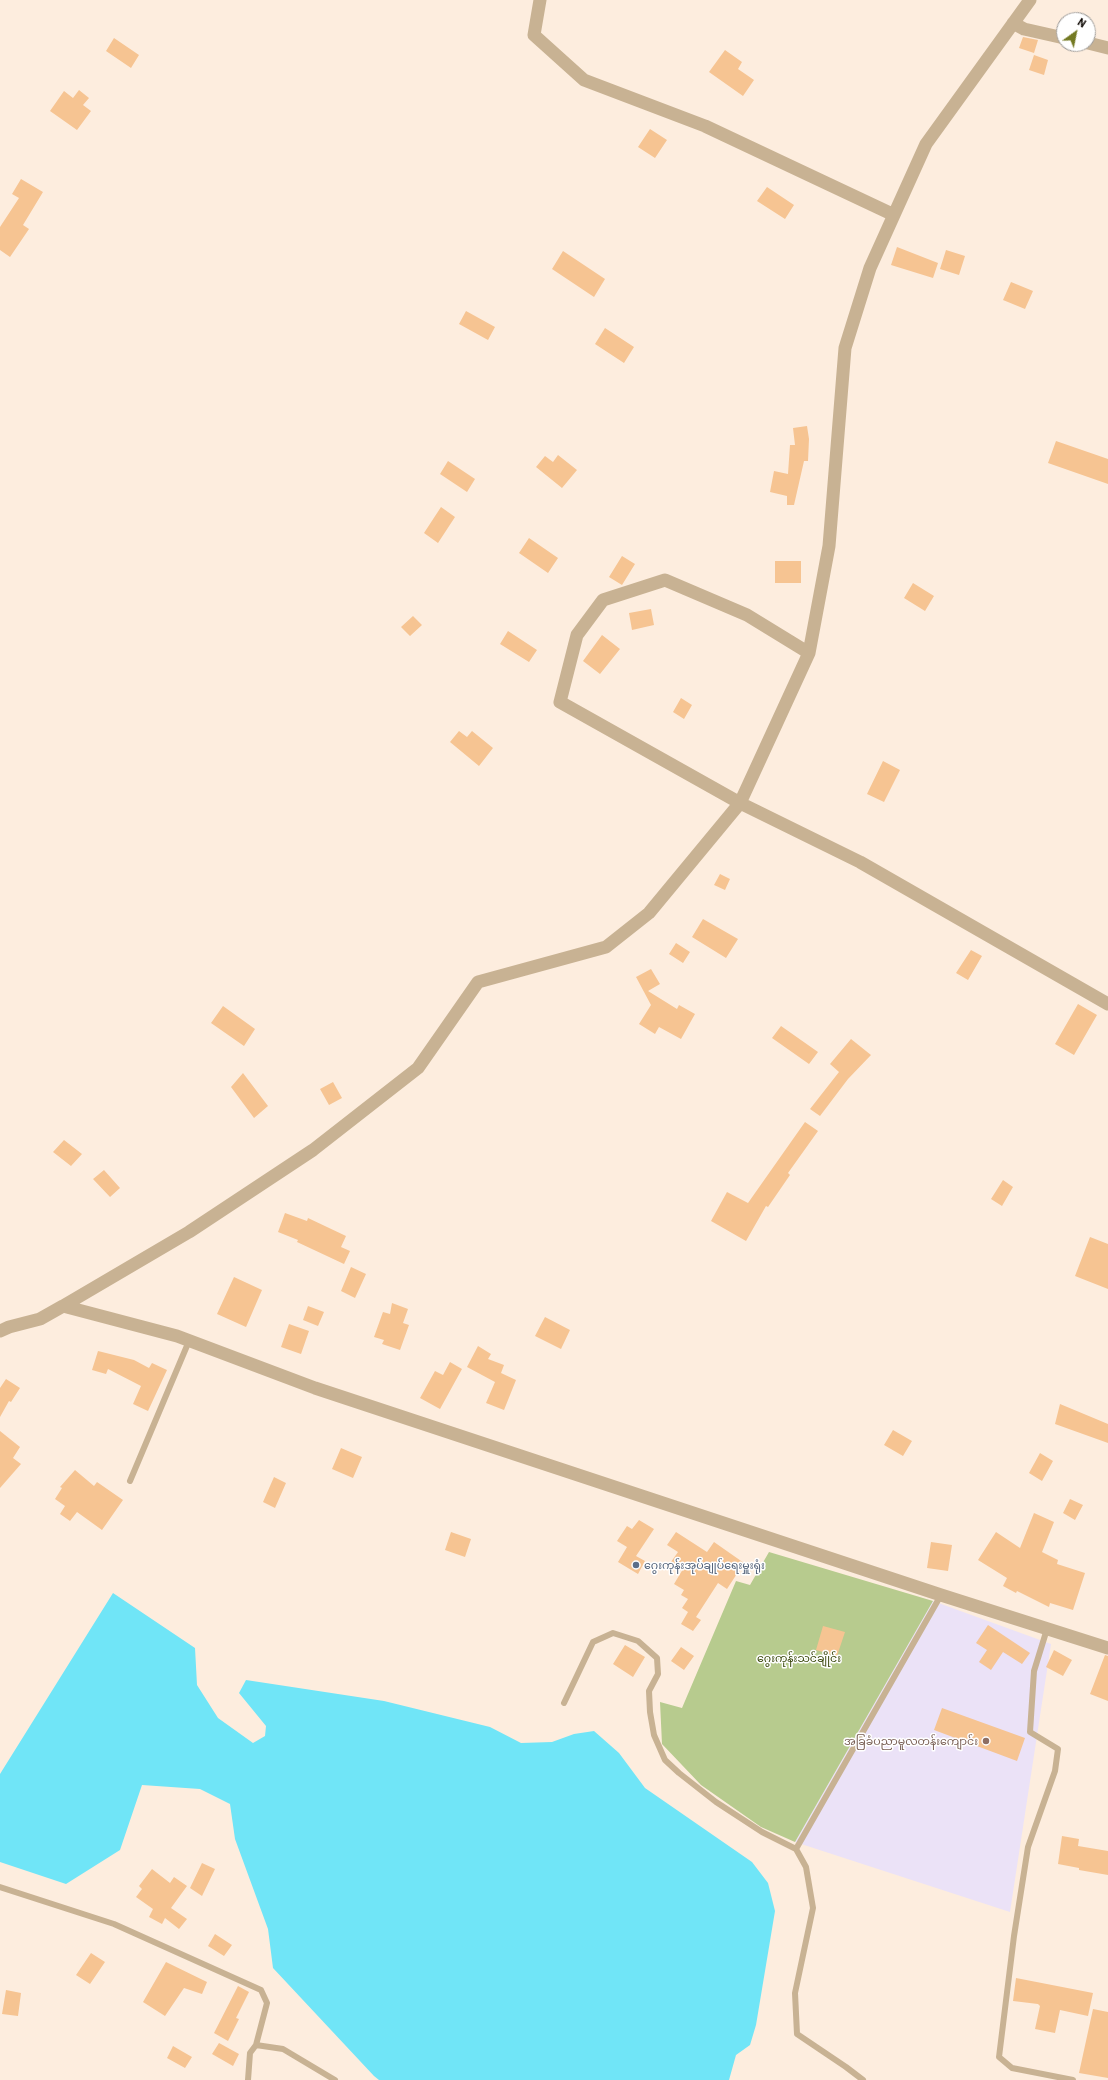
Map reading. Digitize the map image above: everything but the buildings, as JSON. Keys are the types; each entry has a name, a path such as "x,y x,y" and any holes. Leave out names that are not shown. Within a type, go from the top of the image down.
{"street":[{"path":"540,0 534,35 584,80 705,126 894,215"},
{"path":"0,1331 8,1327 40,1319 63,1306 189,1232 312,1150 418,1068 478,982 606,947 650,913 740,803 808,653 829,546 845,348 870,268 926,144 1030,0"},
{"path":"1013,23 1024,29 1056,36"},
{"path":"1096,45 1108,48"},
{"path":"808,653 747,615 665,580 603,600 577,635 560,702 740,803 860,862 1108,1004"},
{"path":"63,1306 189,1341 315,1388 941,1595 1108,1648"}],"lane":[{"path":"130,1481 189,1341"},
{"path":"796,1849 941,1595"},
{"path":"1046,1629 1034,1671 1030,1732 1058,1749 1055,1771 1028,1847 1014,1936 999,2057 1012,2068 1073,2080"},
{"path":"564,1703 593,1642 613,1634 638,1641 657,1658 658,1674 648,1691 654,1735 665,1760 716,1802 762,1832 796,1849 806,1867 813,1908 795,1993 797,2034 863,2080"},
{"path":"0,1887 114,1924 261,1990 267,2002 256,2045 250,2053 248,2080"},
{"path":"256,2045 283,2049 335,2080"}],"shaded area":[{"path":"933,1601 1051,1644 1010,1912 795,1842"}],"green space":[{"name":"ဂွေးကုန်းသင်ချိုင်း","path":"769,1552 933,1601 795,1842 761,1827 701,1785 662,1744 660,1702 682,1708 736,1581 750,1585"}],"water":[{"path":"113,1593 195,1648 197,1685 218,1718 253,1743 265,1736 266,1726 239,1693 246,1680 384,1701 490,1727 521,1743 552,1742 574,1734 594,1731 619,1753 645,1788 752,1862 768,1883 775,1911 756,2025 750,2045 736,2055 729,2080 379,2080 273,1968 268,1929 235,1839 230,1804 200,1789 142,1785 120,1850 66,1884 0,1862 0,1774"}],"place":[{"name":"ဂွေးကုန်းအုပ်ချုပ်ရေးမှူးရုံး","path":"636,1565"},
{"name":"အခြခံပညာမူလတန်းကျောင်း","path":"986,1741"}]}
